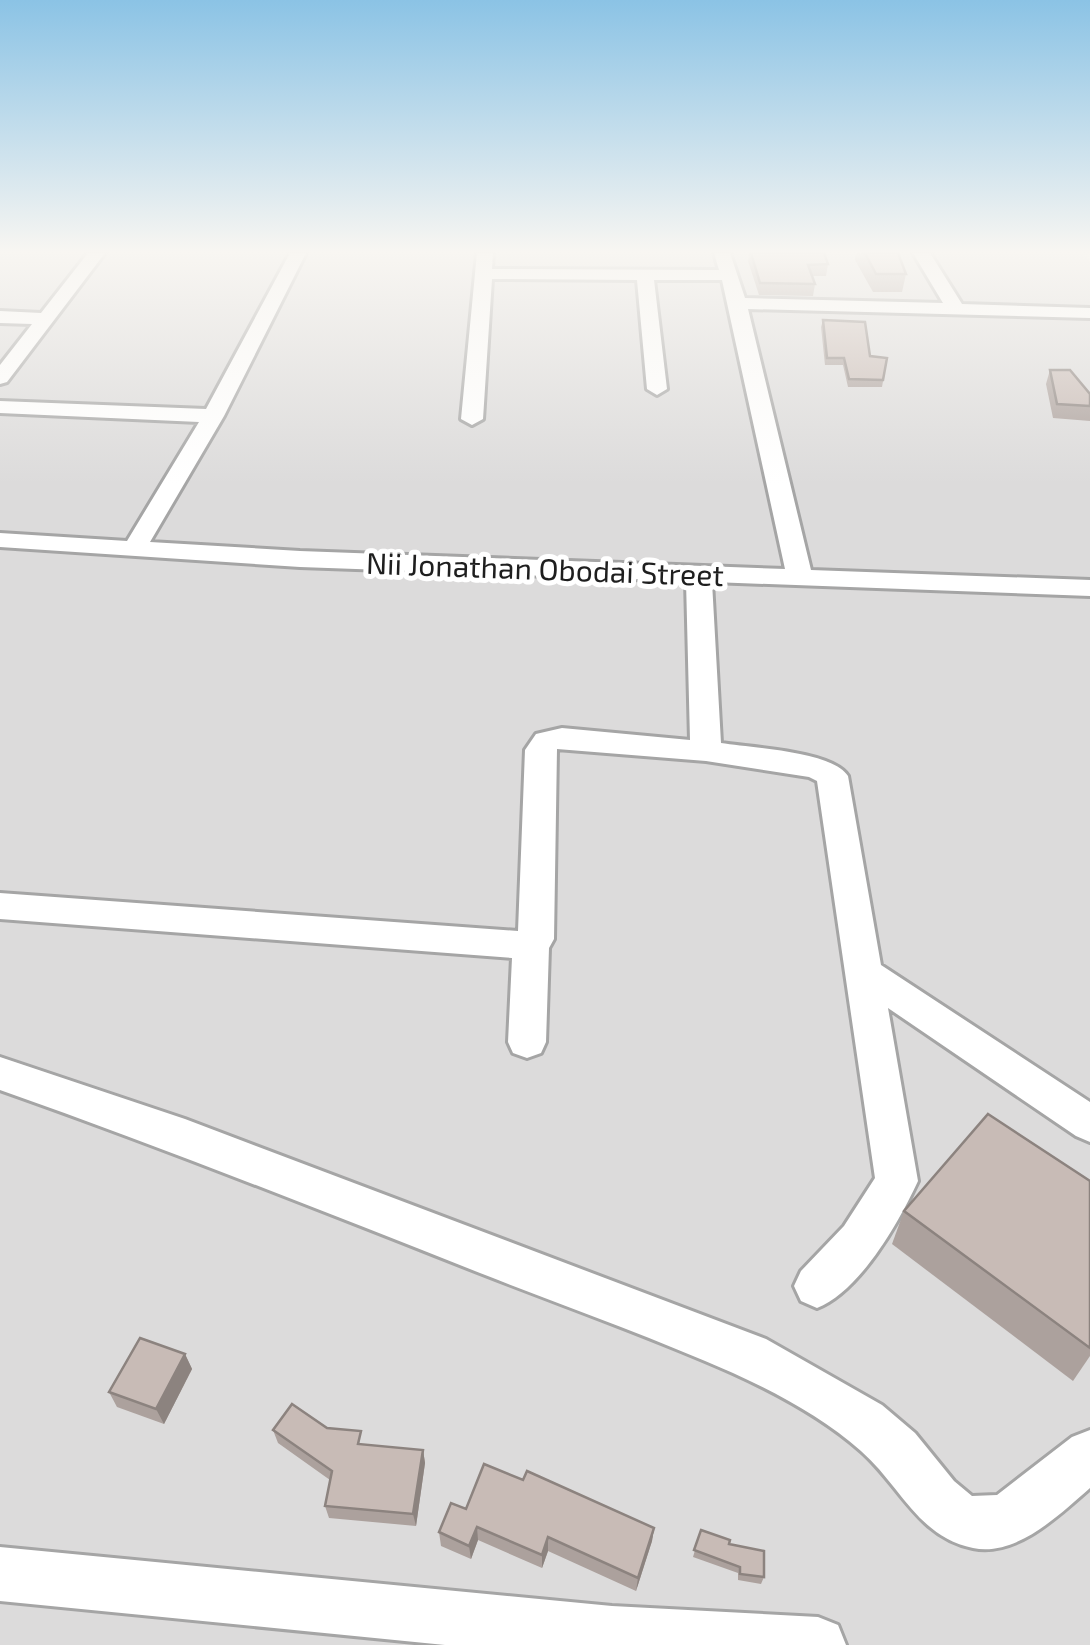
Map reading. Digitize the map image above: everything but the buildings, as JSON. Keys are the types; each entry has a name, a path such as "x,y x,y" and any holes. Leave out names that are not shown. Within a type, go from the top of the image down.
{"street":[{"path":"0,378 38,330"},
{"path":"134,549 213,416 258,330"},
{"path":"472,419 479,330"},
{"path":"651,330 657,389"},
{"path":"744,330 800,578"},
{"path":"0,408 213,416"},
{"name":"Nii Jonathan Obodai Street","path":"0,540 699,574 1090,588"},
{"path":"699,574 706,751"},
{"path":"527,1042 530,945 536,938 540,750 547,741 562,738 706,751 818,768 832,776 897,1180 860,1240 817,1286"},
{"path":"0,906 130,912 456,942 530,945"},
{"path":"862,971 1090,1124"},
{"path":"0,1073 170,1132 750,1356 838,1406 896,1449 944,1509 964,1519 988,1523 1013,1516 1090,1454"},
{"path":"0,1574 612,1639 818,1645"}],"shaded area":[{"path":"0,330 1090,330 1090,1645 0,1645"}]}
